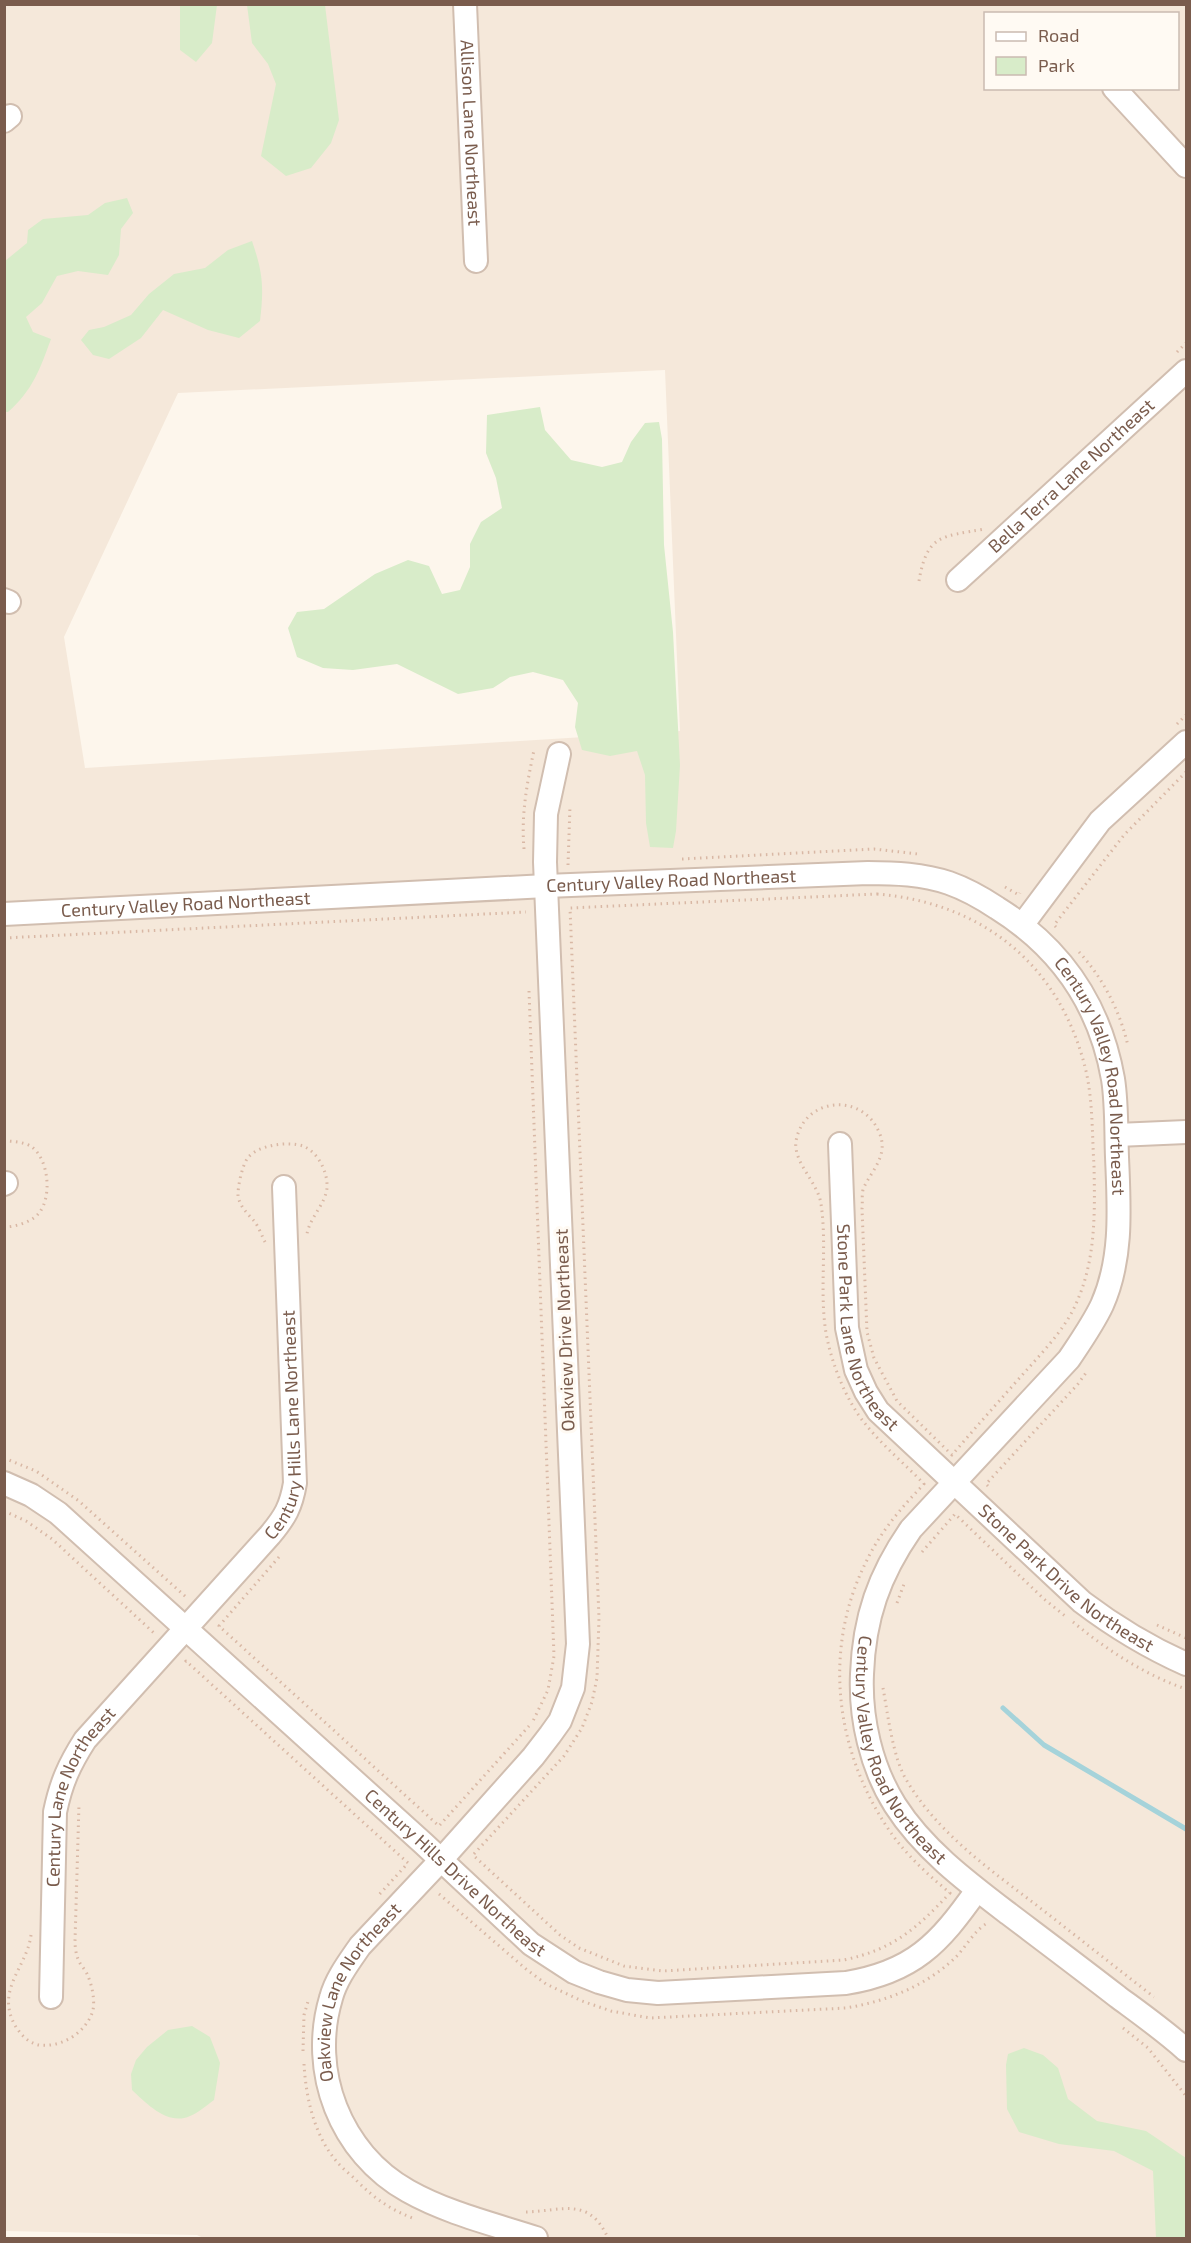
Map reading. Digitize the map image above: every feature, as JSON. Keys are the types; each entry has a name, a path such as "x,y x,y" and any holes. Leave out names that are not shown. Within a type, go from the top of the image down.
{"street":[{"name":"Allison Lane Northeast","path":"465,4 476,261"},
{"path":"1116,90 1186,166"},
{"name":"Bella Terra Lane Northeast","path":"958,580 1178,365"},
{"path":"1023,924 1100,821 1186,742"},
{"name":"Oakview Drive Northeast","path":"441,1860 533,1758 550,1735 568,1704 577,1667 578,1644 544,833 550,787 559,754"},
{"name":"Century Valley Road Northeast","path":"4,914 546,886 896,873 949,883 976,894 1023,924 1052,951 1069,972 1097,1024 1113,1081 1119,1224 1116,1257 1102,1304 1069,1359 911,1529 884,1573 872,1603 867,1631 862,1688 864,1715 870,1746 880,1776 894,1803 911,1828 933,1851 977,1890 1186,2050"},
{"path":"1117,1135 1186,1132"},
{"name":"Stone Park Lane Northeast","path":"840,1144 847,1328 856,1370 878,1411 954,1483"},
{"name":"Century Hills Lane Northeast","path":"186,1628 270,1535 292,1504 295,1483 284,1187"},
{"name":"Century Hills Drive Northeast","path":"4,1483 58,1513 531,1944 574,1972 627,1990 657,1994 846,1983 870,1979 913,1961 932,1946 950,1929 977,1890"},
{"name":"Stone Park Drive Northeast","path":"954,1483 1082,1602 1116,1628 1186,1664"},
{"name":"Century Lane Northeast","path":"51,1997 55,1812 60,1788 70,1764 85,1740 186,1628"},
{"name":"Oakview Lane Northeast","path":"441,1860 360,1946 331,1996 324,2026 328,2085 338,2114 350,2137 366,2157 405,2190 430,2202 536,2238"}],"path":[{"path":"1178,365 1186,343"},
{"path":"919,581 923,558 941,537 984,529"},
{"path":"1054,925 1124,836 1186,772"},
{"path":"567,865 570,805"},
{"path":"570,908 877,894 903,896 963,914 985,927 1039,971 1053,990 1066,1013 1086,1071 1093,1136 1095,1221 1091,1256 1084,1283 1071,1313 1047,1347 952,1455"},
{"path":"4,938 525,911 526,922"},
{"path":"219,1626 439,1826 534,1721 548,1690 554,1656 528,982"},
{"path":"4,1141 32,1147 43,1161 47,1179 45,1198 39,1214 24,1223 4,1227"},
{"path":"986,1484 994,1492"},
{"path":"4,1510 26,1521 52,1539 155,1633"},
{"path":"921,1552 955,1514"},
{"path":"895,1606 906,1578"},
{"path":"1150,1622 1186,1638"},
{"path":"186,1661 408,1863 371,1902"},
{"path":"882,1684 891,1732 906,1780 923,1803 956,1839 1003,1880 1158,2000"},
{"path":"473,1855 560,1935 579,1948 602,1958 642,1970 663,1971 833,1960 866,1955 884,1948 914,1928 950,1893"},
{"path":"432,1901 440,1893"},
{"path":"985,1923 995,1930"},
{"path":"310,1995 303,2025 305,2086 311,2114 322,2140 337,2162 374,2198 394,2211 416,2219"},
{"path":"1116,2022 1148,2048 1186,2096"},
{"path":"523,2212 562,2207 580,2208 595,2218 608,2238"}],"shaded area":[{"path":"5,5 1186,5 1186,2238 203,2238 197,2235 5,2231","holes":["665,370 680,731 85,768 64,637 178,393"]}],"green space":[{"path":"180,5 217,5 212,43 196,62 180,50"},
{"path":"247,5 325,5 339,120 331,143 311,168 286,176 261,156 276,84 268,64 252,43"},
{"path":"127,198 133,213 121,229 119,255 108,275 78,271 57,276 42,303 26,317 33,332 51,339 30,387 17,404 5,412 5,261 27,243 28,230 43,219 88,215 105,203"},
{"path":"252,241 262,280 260,321 239,338 208,330 163,310 141,338 109,359 93,355 81,340 89,330 104,327 131,315 149,294 174,274 205,268 228,250"},
{"path":"540,407 545,430 571,460 602,467 622,462 631,442 645,423 659,422 662,439 664,545 673,632 680,765 673,848 650,847 646,823 645,775 637,751 610,756 582,750 575,727 578,703 563,680 533,672 510,677 493,688 458,694 397,664 353,670 323,668 297,657 288,628 297,612 324,609 375,574 408,560 429,566 442,594 460,590 470,567 470,544 481,522 502,508 496,478 486,453 487,415"},
{"path":"192,2026 210,2037 220,2063 214,2100 193,2115 174,2118 158,2112 132,2090 131,2074 136,2060 147,2047 168,2030"},
{"path":"1024,2048 1043,2055 1058,2068 1068,2099 1097,2121 1146,2131 1186,2158 1186,2238 1156,2238 1153,2171 1114,2151 1059,2144 1019,2132 1007,2109 1006,2065 1008,2054"}],"waterway":[{"path":"1003,1708 1044,1745 1186,1829"}]}
